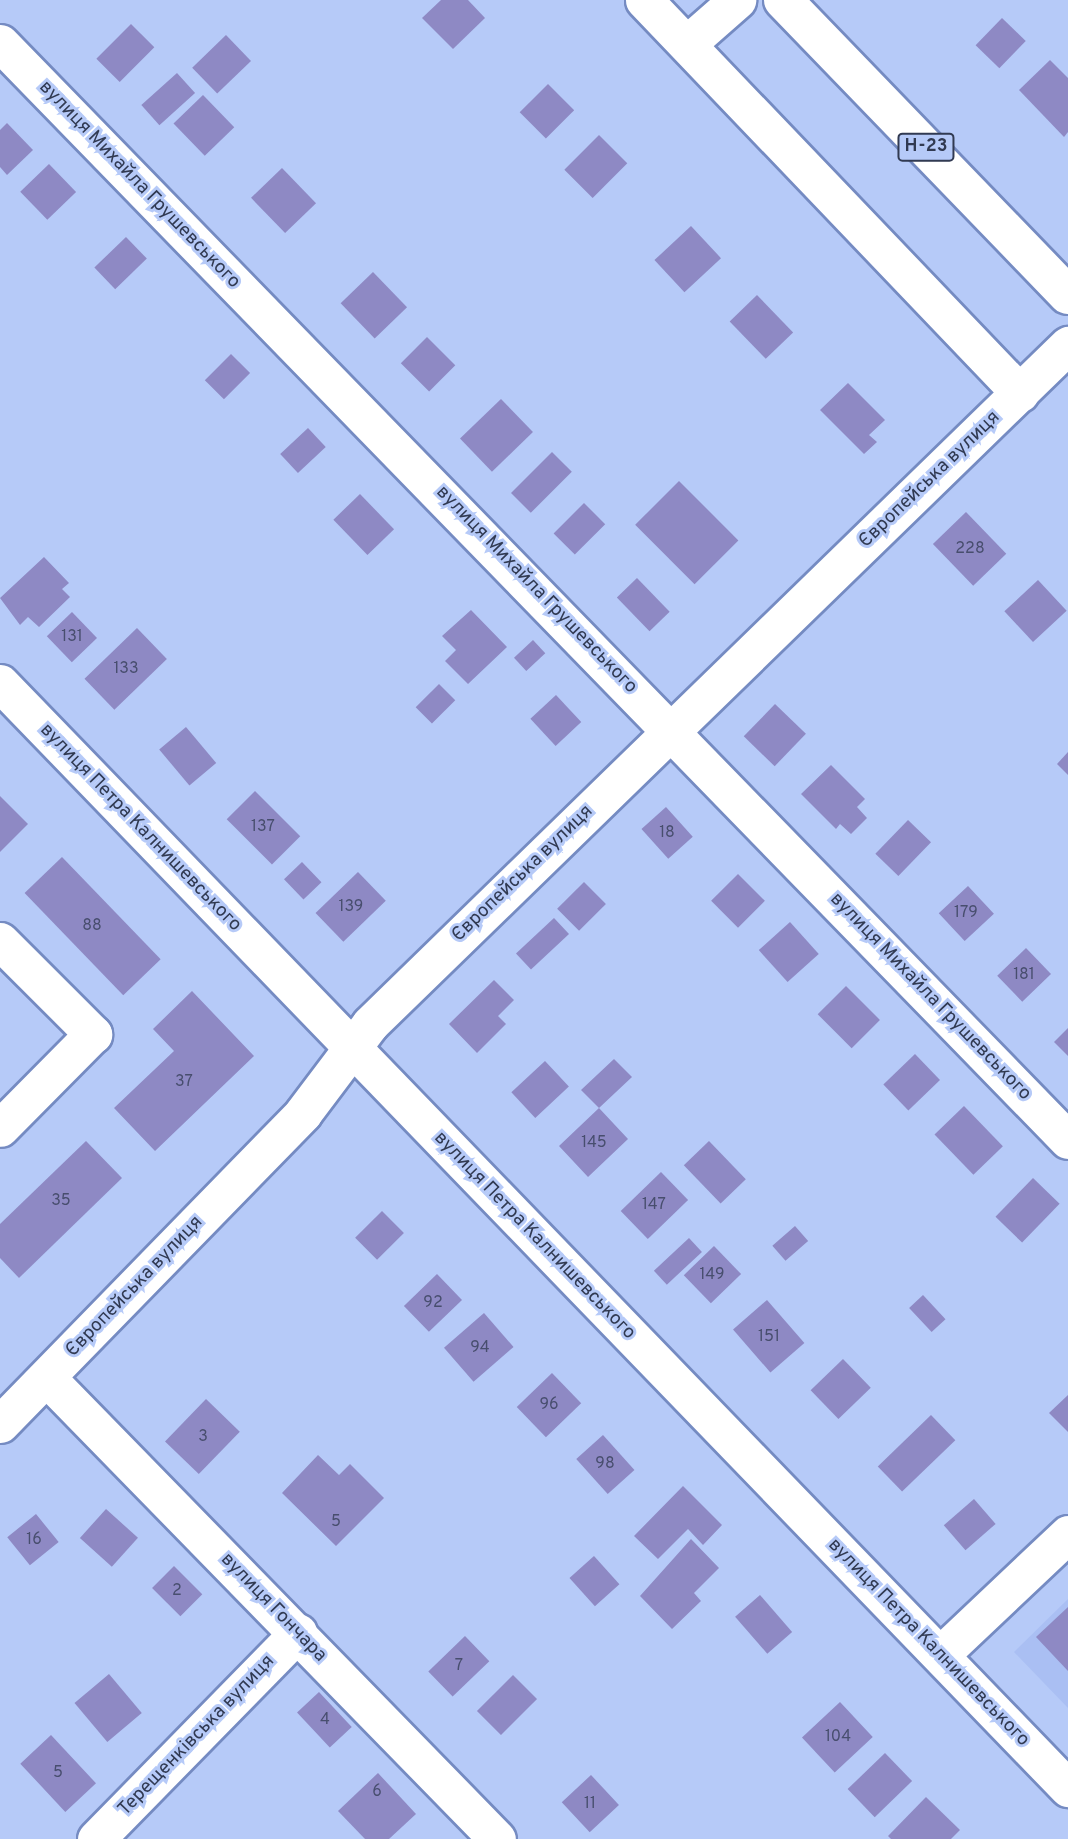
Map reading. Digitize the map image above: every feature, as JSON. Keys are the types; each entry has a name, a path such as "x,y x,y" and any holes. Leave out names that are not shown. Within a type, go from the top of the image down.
{"main road":[{"name":"Н-23","path":"783,0 1068,295"}],"street":[{"path":"644,0 1020,393"},
{"path":"687,44 737,0"},
{"name":"вулиця Михайла Грушевського","path":"0,43 671,728 1068,1140"},
{"name":"Європейська вулиця","path":"0,1424 303,1113 354,1050 370,1024 671,728 1068,345"},
{"name":"вулиця Петра Калнишевського","path":"0,683 1068,1788"},
{"path":"0,941 93,1034 0,1128"},
{"name":"вулиця Гончара","path":"47,1378 497,1839"},
{"path":"940,1655 1068,1534"},
{"name":"Терещенківська вулиця","path":"96,1839 298,1633"}],"shaded area":[{"path":"1068,1599 1068,1708 1014,1652"}],"building":[{"path":"441,0 468,0 485,18 453,49 422,18"},
{"path":"1002,18 1026,41 999,68 976,45"},
{"path":"131,24 154,47 120,82 96,59"},
{"path":"226,35 251,61 217,94 192,68"},
{"path":"1050,60 1068,78 1068,132 1064,137 1019,90"},
{"path":"177,73 195,93 159,125 141,105"},
{"path":"548,84 574,110 546,138 520,112"},
{"path":"203,95 234,127 205,156 174,123"},
{"path":"7,123 33,150 7,175 0,167 0,130"},
{"path":"599,135 627,163 593,198 564,170"},
{"path":"49,164 76,192 47,220 20,192"},
{"path":"282,168 316,203 285,233 251,198"},
{"path":"691,226 721,258 684,292 654,260"},
{"path":"126,237 147,259 115,289 94,268"},
{"path":"373,272 407,307 375,339 341,303"},
{"path":"757,295 793,332 766,359 730,321"},
{"path":"427,337 455,365 429,391 401,363"},
{"path":"231,354 250,373 224,399 205,380"},
{"path":"848,383 885,420 869,435 877,442 864,454 820,410"},
{"path":"501,399 533,432 492,472 460,439"},
{"path":"308,428 326,447 298,473 280,454"},
{"path":"552,452 572,472 531,513 511,493"},
{"path":"679,481 738,540 695,584 635,525"},
{"path":"360,494 394,529 367,555 333,520"},
{"path":"584,503 605,524 575,555 554,533"},
{"path":"966,512 1006,554 973,586 933,544"},
{"path":"44,557 69,583 62,589 70,597 39,627 28,617 20,625 0,598"},
{"path":"637,578 670,612 650,631 617,597"},
{"path":"1038,580 1067,611 1033,642 1004,611"},
{"path":"471,610 507,647 468,684 445,661 456,650 442,636"},
{"path":"72,612 97,638 72,662 47,636"},
{"path":"137,628 167,659 114,710 84,679"},
{"path":"533,640 545,653 526,671 514,658"},
{"path":"439,684 455,700 432,724 416,707"},
{"path":"556,695 581,722 556,746 530,719"},
{"path":"775,704 806,734 775,766 744,736"},
{"path":"186,727 216,763 189,786 159,749"},
{"path":"1068,752 1068,775 1057,764"},
{"path":"831,765 865,799 857,807 867,818 851,834 840,824 836,829 801,794"},
{"path":"255,791 300,836 272,865 227,819"},
{"path":"0,796 28,824 0,852"},
{"path":"666,807 693,837 668,859 641,829"},
{"path":"908,820 931,842 898,876 875,854"},
{"path":"62,857 161,959 123,995 25,893"},
{"path":"302,862 321,882 303,900 284,879"},
{"path":"358,872 386,901 343,942 316,913"},
{"path":"738,874 765,901 738,928 711,901"},
{"path":"584,882 606,904 579,931 557,909"},
{"path":"968,886 994,914 965,941 939,913"},
{"path":"554,918 569,934 531,970 516,953"},
{"path":"790,922 819,954 788,982 759,950"},
{"path":"1026,948 1051,974 1022,1002 997,976"},
{"path":"494,980 514,1000 498,1016 506,1024 477,1053 449,1024"},
{"path":"846,986 880,1020 852,1048 818,1014"},
{"path":"192,991 254,1056 155,1151 114,1108 174,1051 153,1029"},
{"path":"1068,1028 1068,1056 1054,1042"},
{"path":"915,1054 940,1080 908,1110 883,1085"},
{"path":"614,1059 632,1077 599,1108 581,1090"},
{"path":"545,1061 569,1087 535,1118 511,1092"},
{"path":"964,1106 1003,1146 973,1175 935,1134"},
{"path":"599,1108 628,1139 588,1177 559,1146"},
{"path":"86,1141 122,1178 19,1278 0,1258 0,1224"},
{"path":"709,1141 746,1179 721,1203 684,1165"},
{"path":"661,1172 688,1200 648,1239 621,1211"},
{"path":"1033,1178 1060,1204 1022,1243 995,1217"},
{"path":"382,1211 404,1233 377,1260 355,1238"},
{"path":"795,1226 808,1241 785,1261 772,1246"},
{"path":"689,1238 702,1252 667,1285 654,1271"},
{"path":"714,1246 741,1274 711,1303 684,1275"},
{"path":"437,1274 462,1300 429,1332 404,1306"},
{"path":"923,1295 946,1319 932,1332 909,1308"},
{"path":"767,1300 804,1343 770,1373 733,1330"},
{"path":"484,1313 514,1347 474,1382 444,1348"},
{"path":"843,1359 871,1388 838,1419 811,1390"},
{"path":"552,1373 581,1403 546,1437 517,1407"},
{"path":"1068,1395 1068,1432 1049,1413"},
{"path":"206,1399 240,1432 199,1474 165,1441"},
{"path":"931,1415 955,1440 902,1492 878,1466"},
{"path":"603,1435 634,1470 608,1494 576,1459"},
{"path":"318,1455 339,1475 350,1464 384,1498 336,1546 282,1493"},
{"path":"683,1486 722,1525 703,1545 688,1529 658,1559 634,1536"},
{"path":"974,1499 996,1524 965,1550 944,1525"},
{"path":"106,1509 138,1538 112,1567 80,1538"},
{"path":"36,1514 59,1542 30,1565 7,1537"},
{"path":"691,1539 719,1568 694,1593 701,1601 672,1629 640,1596"},
{"path":"594,1556 619,1584 595,1606 569,1578"},
{"path":"174,1566 202,1594 180,1616 152,1588"},
{"path":"760,1595 792,1632 767,1654 735,1617"},
{"path":"1068,1607 1068,1671 1036,1637"},
{"path":"465,1636 489,1661 453,1697 428,1671"},
{"path":"109,1674 142,1713 107,1742 75,1703"},
{"path":"513,1675 537,1699 501,1735 477,1711"},
{"path":"319,1692 352,1727 330,1748 297,1712"},
{"path":"840,1702 873,1737 835,1773 802,1737"},
{"path":"51,1735 96,1783 65,1812 20,1764"},
{"path":"885,1753 912,1781 875,1817 848,1789"},
{"path":"378,1773 416,1814 389,1839 365,1839 338,1811"},
{"path":"591,1775 619,1805 590,1832 562,1802"},
{"path":"926,1797 960,1830 951,1839 891,1839 888,1836"}]}
